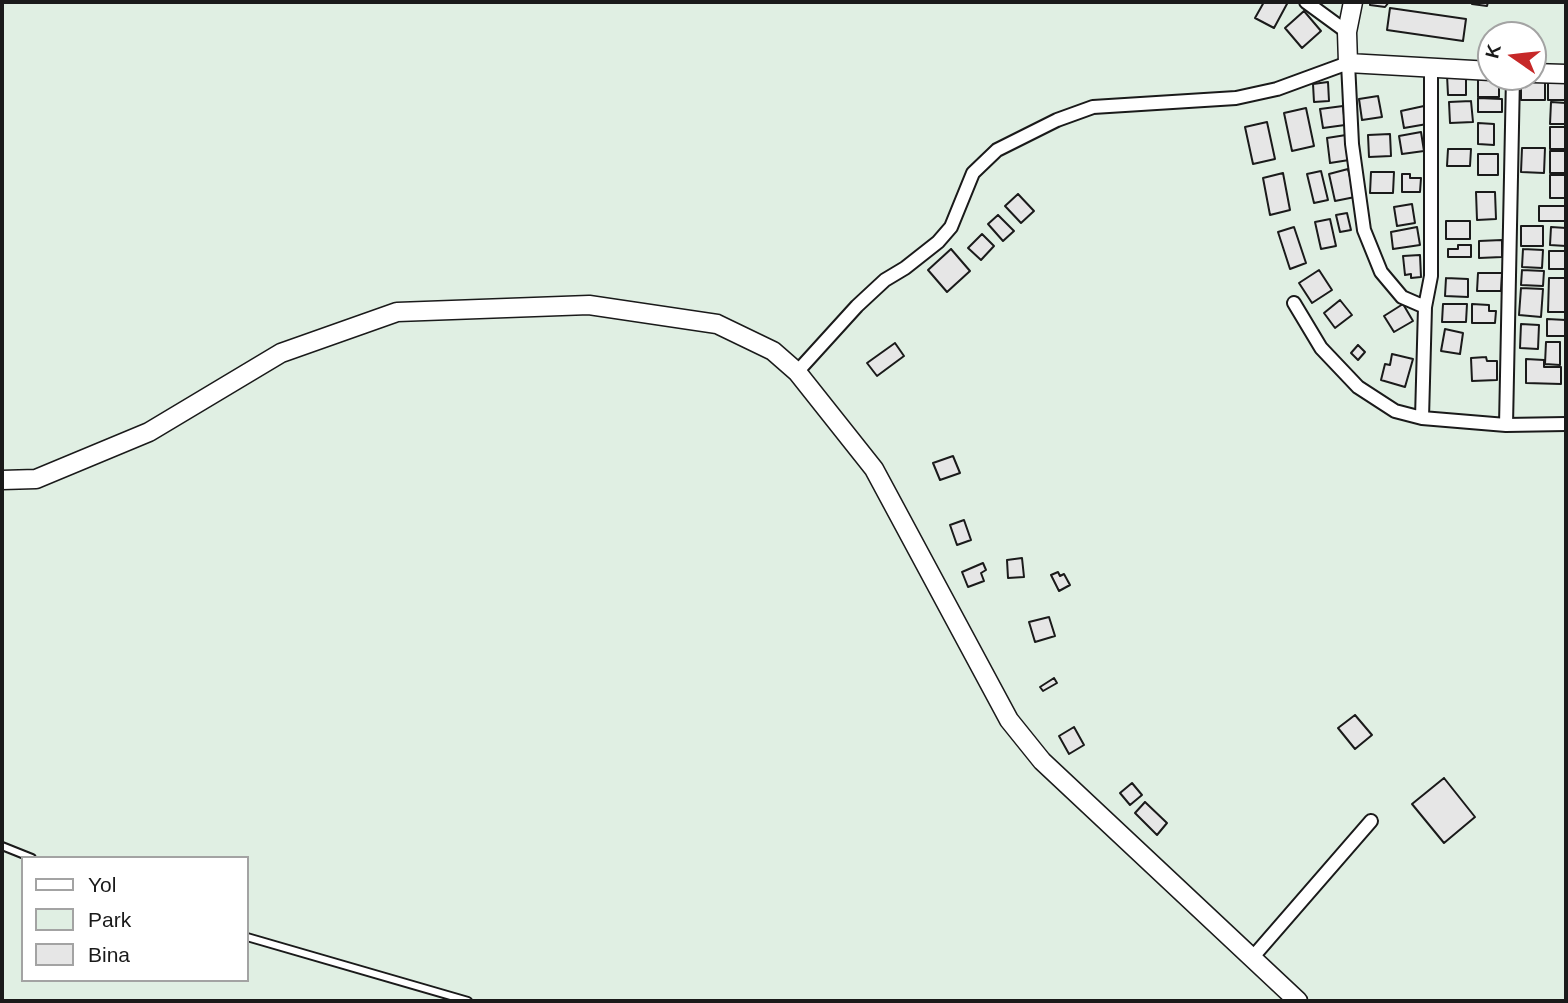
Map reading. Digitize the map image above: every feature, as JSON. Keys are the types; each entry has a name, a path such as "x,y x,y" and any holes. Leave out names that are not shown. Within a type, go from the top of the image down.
{"street":[{"path":"1306,2 1347,33"},
{"path":"1353,2 1347,33 1348,63 1352,144 1364,230 1381,272 1402,297 1425,307"},
{"path":"797,372 857,306 885,281 938,242 951,227 973,173 998,150 1057,120 1093,107 1236,98 1277,89 1348,63 1477,70"},
{"path":"1422,418 1425,307 1431,276 1431,67"},
{"path":"1547,73 1566,74"},
{"path":"1506,425 1513,91"},
{"path":"1294,303 1321,348 1358,387 1395,411 1422,418 1506,425 1566,424"},
{"path":"2,480 36,479 149,432 281,353 397,312 589,304 717,324 773,351 797,372 874,469 1009,720 1042,761 1298,1001"},
{"path":"1252,958 1371,821"}],"lane":[{"path":"2,846 27,856"},
{"path":"248,937 468,1001"}],"green space":[{"path":"2,2 1566,2 1566,1001 2,1001"}],"building":[{"path":"1264,2 1288,2 1274,28 1255,18"},
{"path":"1370,2 1389,2 1385,7 1370,5"},
{"path":"1472,2 1488,2 1487,6"},
{"path":"1390,8 1466,19 1463,41 1387,30"},
{"path":"1304,11 1321,31 1302,48 1285,28"},
{"path":"1447,75 1466,75 1466,95 1448,95"},
{"path":"1328,82 1329,101 1314,102 1313,84"},
{"path":"1548,82 1566,82 1566,100 1548,100"},
{"path":"1478,91 1499,91 1499,97 1478,97"},
{"path":"1521,91 1545,91 1545,100 1521,100"},
{"path":"1378,96 1382,117 1362,120 1359,99"},
{"path":"1478,98 1502,99 1502,112 1478,112"},
{"path":"1471,101 1473,122 1450,123 1449,102"},
{"path":"1551,102 1566,103 1566,124 1550,124"},
{"path":"1343,106 1345,125 1323,128 1320,109"},
{"path":"1424,106 1427,124 1404,128 1401,111"},
{"path":"1306,108 1314,146 1292,151 1284,113"},
{"path":"1267,122 1275,159 1253,164 1245,127"},
{"path":"1478,123 1494,124 1494,145 1478,144"},
{"path":"1550,127 1566,127 1566,149 1550,149"},
{"path":"1421,132 1424,151 1402,154 1399,136"},
{"path":"1390,134 1391,156 1369,157 1368,135"},
{"path":"1346,135 1349,160 1330,163 1327,138"},
{"path":"1522,148 1545,148 1544,173 1521,172"},
{"path":"1448,149 1471,149 1470,166 1447,166"},
{"path":"1550,151 1566,151 1566,173 1550,173"},
{"path":"1478,154 1498,154 1498,175 1478,175"},
{"path":"1348,169 1355,197 1335,201 1329,174"},
{"path":"1321,171 1328,200 1314,203 1307,174"},
{"path":"1371,172 1394,172 1393,193 1370,193"},
{"path":"1283,173 1290,210 1270,215 1263,178"},
{"path":"1402,174 1410,174 1410,178 1421,178 1420,192 1402,192"},
{"path":"1550,175 1566,175 1566,198 1550,198"},
{"path":"1476,192 1495,192 1496,219 1477,220"},
{"path":"1018,194 1034,211 1021,223 1005,206"},
{"path":"1412,204 1415,223 1397,226 1394,207"},
{"path":"1539,206 1566,206 1566,221 1539,221"},
{"path":"1347,213 1351,230 1340,232 1336,215"},
{"path":"998,215 1014,231 1003,241 988,224"},
{"path":"1330,219 1336,246 1321,249 1315,222"},
{"path":"1446,221 1470,221 1470,239 1446,239"},
{"path":"1521,226 1543,226 1543,246 1521,246"},
{"path":"1294,227 1306,263 1290,269 1278,232"},
{"path":"1417,227 1420,245 1393,249 1391,232"},
{"path":"1551,227 1566,228 1566,246 1550,245"},
{"path":"982,234 994,246 981,260 968,248"},
{"path":"1502,240 1502,257 1479,258 1479,241"},
{"path":"1458,245 1471,245 1471,257 1448,257 1448,249 1458,249"},
{"path":"951,249 970,271 947,292 928,270"},
{"path":"1523,249 1543,250 1542,268 1522,267"},
{"path":"1549,251 1566,251 1566,269 1549,269"},
{"path":"1420,255 1421,277 1411,278 1411,274 1405,275 1403,256"},
{"path":"1319,270 1332,290 1312,303 1299,283"},
{"path":"1522,270 1544,271 1543,286 1521,285"},
{"path":"1478,273 1502,273 1501,291 1477,291"},
{"path":"1446,278 1468,279 1468,297 1445,296"},
{"path":"1549,278 1566,278 1566,312 1548,312"},
{"path":"1521,288 1543,289 1541,317 1519,315"},
{"path":"1340,300 1352,315 1335,328 1324,313"},
{"path":"1403,304 1413,321 1394,332 1384,316"},
{"path":"1443,304 1467,304 1466,322 1442,322"},
{"path":"1472,304 1489,305 1489,311 1496,311 1495,323 1472,323"},
{"path":"1547,319 1566,320 1566,336 1547,336"},
{"path":"1521,324 1539,325 1538,349 1520,348"},
{"path":"1445,329 1463,333 1460,354 1441,351"},
{"path":"1546,342 1560,342 1560,365 1545,364"},
{"path":"895,343 904,356 877,376 867,363"},
{"path":"1358,345 1365,352 1358,360 1351,353"},
{"path":"1392,354 1413,359 1405,387 1381,380 1385,364 1390,365"},
{"path":"1486,357 1487,361 1497,361 1497,380 1472,381 1471,358"},
{"path":"1526,359 1544,360 1544,367 1561,367 1561,384 1526,383"},
{"path":"953,456 960,473 940,480 933,463"},
{"path":"964,520 971,540 957,545 950,525"},
{"path":"1022,558 1024,577 1008,578 1007,560"},
{"path":"983,563 986,570 981,573 984,581 968,587 962,572"},
{"path":"1058,572 1060,576 1064,574 1070,585 1059,591 1051,575"},
{"path":"1049,617 1055,636 1035,642 1029,622"},
{"path":"1054,678 1057,683 1043,691 1040,687"},
{"path":"1355,715 1372,735 1355,749 1338,728"},
{"path":"1074,727 1084,745 1069,754 1059,736"},
{"path":"1444,778 1475,817 1444,843 1412,804"},
{"path":"1132,783 1142,795 1130,805 1120,793"},
{"path":"1145,802 1167,823 1157,835 1135,813"}]}
